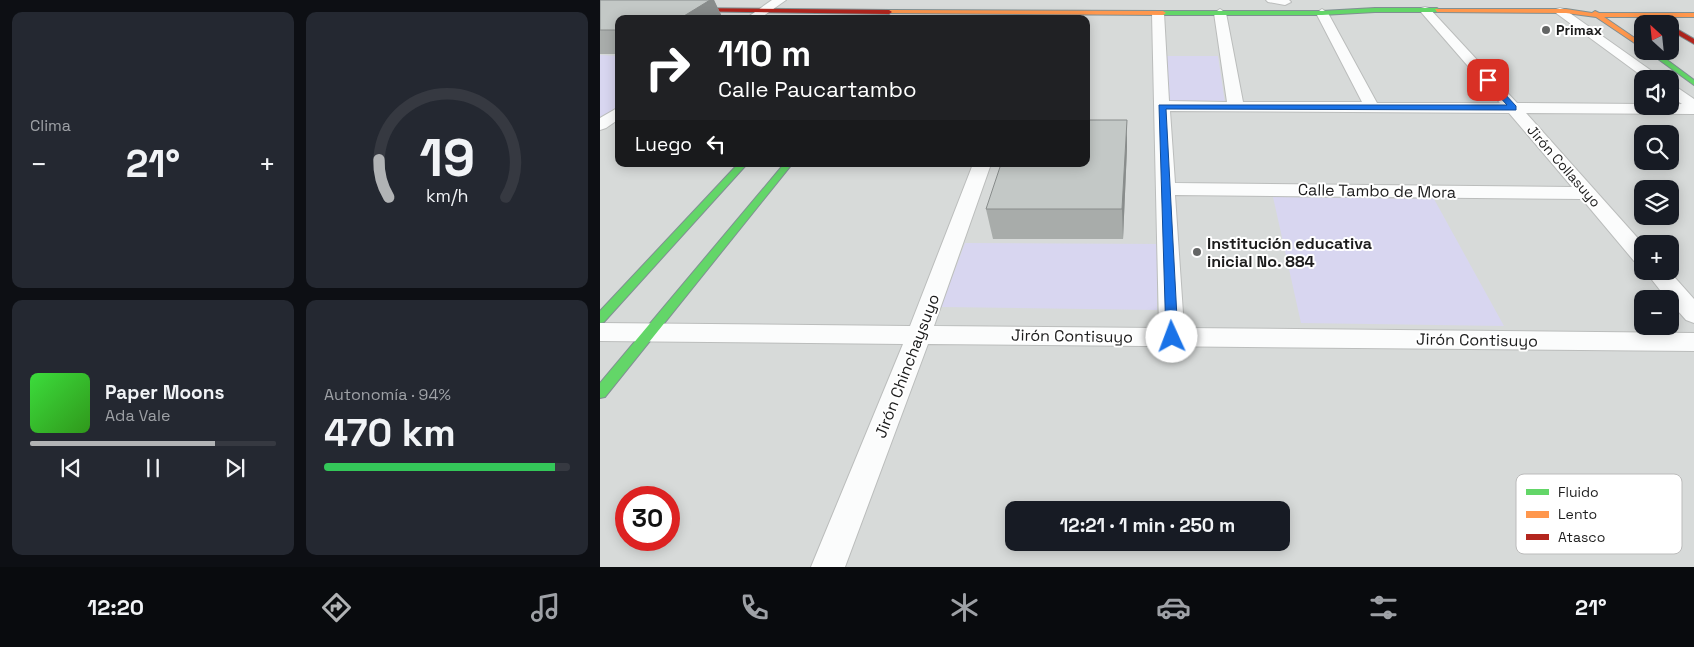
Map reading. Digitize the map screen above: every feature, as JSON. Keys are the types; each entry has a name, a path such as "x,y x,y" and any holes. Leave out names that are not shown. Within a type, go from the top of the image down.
{"main road":[{"path":"715,0 1285,2 1375,10"},
{"path":"880,15 894,0"},
{"path":"671,9 910,15 922,0"},
{"path":"1578,1 1634,40"},
{"path":"1563,11 1578,1 1694,5"},
{"path":"1631,4 1649,15"},
{"path":"1077,15 1322,13 1425,10 1563,11 1598,15 1634,16"},
{"path":"1679,15 1694,15"},
{"path":"1679,33 1694,42"},
{"path":"1663,60 1694,82"},
{"path":"600,319 740,167"},
{"path":"600,393 786,167"}],"street":[{"path":"757,15 780,0"},
{"path":"1272,0 1285,2"},
{"name":"Jirón Collasuyo","path":"1425,10 1634,247"},
{"path":"1563,11 1644,70"},
{"path":"1158,13 1172,337"},
{"path":"1220,13 1236,107"},
{"path":"1322,13 1372,107"},
{"path":"1679,96 1694,108"},
{"path":"1162,106 1694,108"},
{"path":"600,125 615,115"},
{"name":"Jirón Chinchaysuyo","path":"828,567 919,335 981,167"},
{"name":"Calle Tambo de Mora","path":"1166,189 1588,193"},
{"path":"1664,280 1694,314"},
{"name":"Jirón Contisuyo","path":"600,332 1694,342"}],"shaded area":[{"path":"600,0 1694,0 1694,567 600,567"},
{"path":"600,55 615,56 615,108 600,119"},
{"path":"1166,56 1218,56 1225,103 1166,102"},
{"path":"1273,197 1434,199 1504,326 1301,323"},
{"path":"965,243 1157,244 1157,310 941,307"}],"building":[{"path":"600,0 710,0 686,15 615,15 615,30 600,30"},
{"path":"1090,120 1127,120 1122,209 986,209 1000,167 1090,167"}],"traffic: fast":[{"path":"1163,13 1322,13 1375,10 1437,10"},
{"path":"1662,60 1694,83"},
{"path":"600,319 740,167"},
{"path":"600,393 786,167"}],"traffic: slow":[{"path":"1437,10 1566,11 1598,15 1694,15"},
{"path":"889,12 1163,13"},
{"path":"1595,13 1634,40"}],"traffic: jam":[{"path":"683,10 889,12"},
{"path":"1679,33 1694,42"}],"place":[{"name":"Primax","path":"1546,30"},
{"name":"Institución educativa inicial No. 884","path":"1197,252"}],"route":[{"path":"1172,337 1162,106 1513,108 1488,80"}]}
